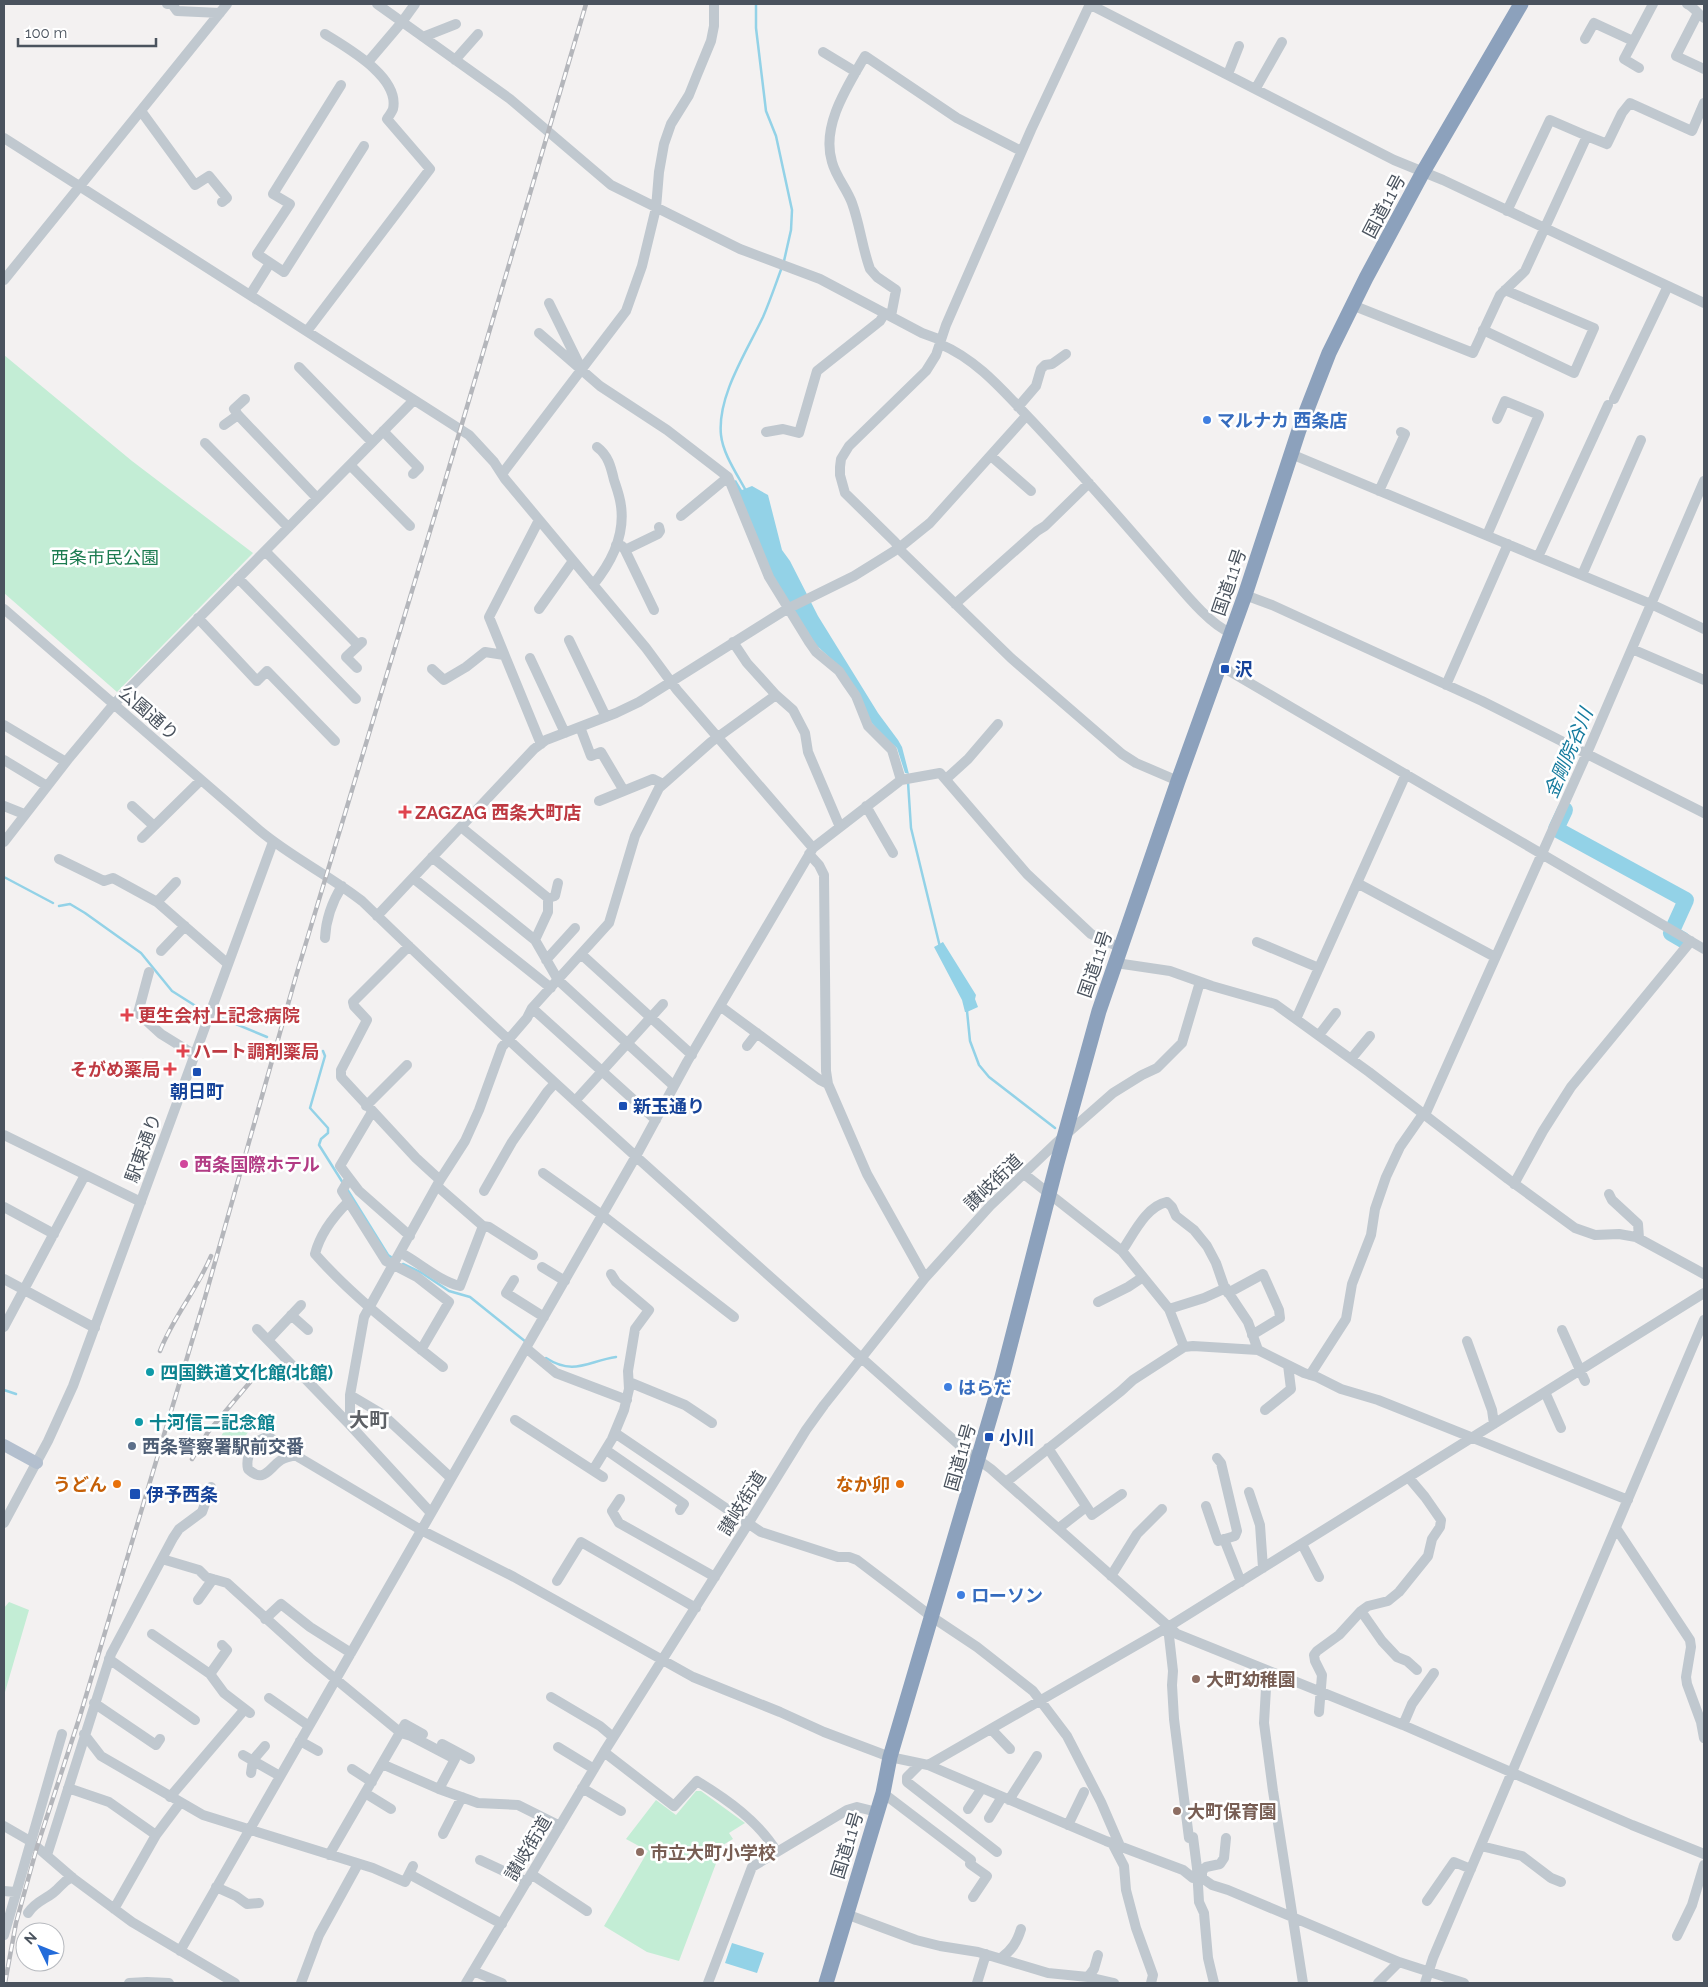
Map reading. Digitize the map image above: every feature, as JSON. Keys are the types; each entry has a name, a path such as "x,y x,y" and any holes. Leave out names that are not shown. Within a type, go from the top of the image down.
{"highway":[{"name":"国道11号","path":"826,1983 883,1793 890,1757 979,1460 1099,1012 1178,781 1245,595 1312,394 1352,305 1423,172 1521,4"}],"main road":[{"path":"4,1445 37,1463"}],"street":[{"path":"167,4 172,4 177,11 220,13"},
{"path":"4,280 227,4"},
{"path":"377,4 510,99 611,185 740,248 820,279 965,356 983,371 1089,483 1189,597 1219,628 1231,633"},
{"path":"368,62 415,4"},
{"path":"502,474 626,311 642,266 656,208 664,144 671,124 692,88 710,41 714,26 714,4"},
{"path":"1178,781 1136,763 1122,754 1011,658 898,548 845,493 840,475 841,459 848,446 926,371 936,356 1022,151 1089,4 1353,139 1704,303"},
{"path":"1639,68 1624,59 1653,4"},
{"path":"1687,4 1692,6 1701,16 1676,56 1704,69"},
{"path":"1585,39 1594,23 1633,41"},
{"path":"423,37 456,24"},
{"path":"307,331 430,169 387,119 393,108 392,92 368,62 325,34"},
{"path":"455,60 478,34"},
{"path":"1256,88 1282,42"},
{"path":"1228,74 1239,46"},
{"path":"823,52 856,72"},
{"path":"766,432 783,429 799,432 818,370 888,315 896,290 877,277 870,269 852,202 832,164 828,146 836,114 846,90 865,56 956,118 1022,151"},
{"path":"341,85 273,194 290,204 257,254 284,272 364,146"},
{"path":"1507,210 1550,120 1607,144 1622,113 1630,103 1692,131 1704,103"},
{"path":"140,111 194,184 209,176 227,198 222,202"},
{"path":"1352,305 1473,354 1500,295 1525,271 1588,136"},
{"path":"4,138 469,435 483,449 811,851 824,875 826,1071 828,1084 867,1174 925,1278"},
{"path":"250,295 270,263"},
{"path":"1538,557 1668,286"},
{"path":"1484,330 1574,373 1594,328 1505,290"},
{"path":"549,303 581,370"},
{"path":"539,333 600,386 667,430 728,477 762,563 816,652 839,671 856,696 868,726 892,750 905,779"},
{"path":"1018,407 1036,386 1044,365 1052,364 1066,354"},
{"path":"300,367 372,442"},
{"path":"246,399 234,409 238,416 317,498"},
{"path":"5,837 114,704 414,400"},
{"path":"1487,536 1539,415 1505,401 1497,420"},
{"path":"224,426 238,416"},
{"path":"377,916 546,740 639,702 789,608 854,576 898,548 930,523 1026,416"},
{"path":"383,431 419,468 413,474"},
{"path":"1378,491 1406,434 1401,432"},
{"path":"1582,575 1641,440"},
{"path":"205,443 288,527"},
{"path":"597,447 604,452 612,469 621,505 621,547 654,610"},
{"path":"1291,454 1652,604 1704,629"},
{"path":"991,456 1031,491"},
{"path":"350,465 410,526"},
{"path":"681,516 728,477"},
{"path":"1310,1375 1346,1319 1352,1284 1371,1235 1375,1209 1386,1177 1400,1148 1424,1115 1587,753 1704,481"},
{"path":"955,604 1045,526 1089,483"},
{"path":"539,520 489,617 541,744"},
{"path":"594,585 621,547 658,534 660,531 658,527"},
{"path":"1446,685 1508,544"},
{"path":"265,551 361,643 346,657 357,668"},
{"path":"538,609 573,561"},
{"path":"238,578 356,699"},
{"path":"1245,595 1272,605 1446,685 1587,753 1704,813"},
{"name":"公園通り","path":"4,608 273,842 342,886 377,916 508,1040 636,1156 966,1451 1006,1482 1168,1627 1186,1638 1404,1724 1704,1854"},
{"path":"198,618 257,681 267,671 335,741"},
{"path":"569,640 606,717"},
{"path":"733,642 747,663 776,695 793,710 805,733 808,752 840,827"},
{"path":"1632,649 1704,680"},
{"path":"432,669 444,680 466,667 485,652 504,654"},
{"path":"530,658 565,733"},
{"path":"1219,665 1704,948"},
{"path":"350,1424 350,1395 364,1317 439,1183 465,1141 479,1110 502,1047 527,1018 532,1008 609,923 635,836 650,804 663,784 718,737 776,695"},
{"path":"946,779 968,759 998,724"},
{"path":"4,725 66,762"},
{"path":"580,727 591,756 602,752 624,791"},
{"path":"4,760 46,786"},
{"path":"180,1951 636,1156 674,1086 811,851 866,806 905,779 940,774 1027,874 1091,934 1118,955 1275,1004 1351,1058 1568,1224 1595,1235 1619,1234 1639,1238 1704,1274"},
{"path":"1296,1019 1406,774"},
{"path":"599,801 653,779 663,784"},
{"path":"142,838 201,780"},
{"path":"4,806 24,814"},
{"path":"132,806 154,826"},
{"path":"866,806 893,853"},
{"path":"461,827 548,898"},
{"name":"駅東通り","path":"4,1522 60,1418 95,1328 273,842"},
{"path":"432,857 535,940 546,960 554,984"},
{"path":"59,859 104,881 113,878 157,902 228,964"},
{"path":"413,878 554,984 627,1043 674,1086"},
{"path":"157,902 176,882"},
{"path":"1357,882 1496,957"},
{"path":"548,898 555,896 558,883"},
{"path":"326,938 326,922 333,899 342,886"},
{"path":"535,940 548,912 548,898"},
{"path":"161,951 185,926"},
{"path":"546,960 576,928"},
{"path":"1514,1184 1543,1131 1571,1087 1691,941"},
{"path":"1257,942 1319,968"},
{"path":"409,946 353,1002 354,1006 368,1020 341,1070 341,1077 439,1183 483,1226 489,1227 533,1255"},
{"path":"581,954 692,1055"},
{"path":"148,972 138,1013 161,1034 195,1055"},
{"name":"讃岐街道","path":"466,1983 613,1737 715,1578 806,1430 925,1278 959,1239 1024,1174 1113,1093 1142,1074 1157,1068 1182,1043 1200,982"},
{"path":"575,1101 663,1004"},
{"path":"720,1006 828,1084"},
{"path":"532,1008 656,1120"},
{"path":"1319,1035 1336,1013"},
{"path":"748,1046 758,1033"},
{"path":"1351,1058 1370,1036"},
{"path":"407,1065 369,1109 340,1166 359,1191 410,1236"},
{"path":"484,1191 512,1142 556,1083"},
{"path":"4,1135 141,1202"},
{"path":"543,1173 602,1215 734,1317"},
{"path":"1024,1174 1122,1251 1169,1309 1184,1347"},
{"path":"4,1327 85,1175"},
{"path":"349,1180 342,1191 386,1261 397,1260 419,1263 448,1283 460,1286 483,1226"},
{"path":"1609,1194 1612,1200 1638,1224 1640,1230 1639,1238"},
{"path":"348,1202 338,1212 318,1242 315,1254 369,1308 443,1367"},
{"path":"1122,1251 1150,1211 1161,1203 1167,1202 1182,1223 1194,1230 1207,1246 1227,1291 1248,1322 1258,1350"},
{"path":"4,1207 54,1234"},
{"path":"397,1260 449,1302 421,1350"},
{"path":"542,1268 564,1281"},
{"path":"593,1470 615,1433 627,1400 628,1371 635,1329 650,1310 616,1282 611,1274"},
{"path":"1169,1309 1227,1291 1263,1274 1279,1310 1280,1318 1252,1335"},
{"path":"1098,1302 1128,1287 1142,1277"},
{"path":"4,1278 95,1328"},
{"path":"514,1280 506,1293 544,1317"},
{"path":"997,1852 974,1841 939,1814 907,1782 907,1777 924,1765 991,1729 1168,1627 1704,1293"},
{"path":"268,1340 301,1305"},
{"path":"291,1316 308,1330"},
{"path":"1425,1983 1471,1869 1704,1320"},
{"path":"257,1329 350,1424 431,1513"},
{"path":"1562,1330 1585,1381"},
{"path":"1467,1342 1497,1422"},
{"path":"528,1344 556,1373 627,1400"},
{"path":"1006,1482 1133,1380 1184,1347 1193,1346 1258,1350 1341,1389 1378,1400 1628,1500"},
{"path":"1477,1348 1497,1422"},
{"path":"1265,1410 1291,1389 1288,1365"},
{"path":"629,1382 685,1404 712,1423"},
{"path":"1545,1392 1560,1428"},
{"path":"350,1395 382,1414 451,1478"},
{"path":"515,1420 603,1477"},
{"path":"615,1433 761,1532 838,1557 849,1557 857,1560 932,1617 1017,1677 1040,1701 1067,1736 1101,1802 1124,1866 1126,1890 1136,1928 1153,1975 1151,1983"},
{"path":"297,1455 281,1461 268,1473 260,1476 253,1474 248,1469 247,1459 258,1441 264,1437 274,1439 421,1530 522,1582 693,1677 824,1732 890,1757 924,1765 982,1788 1116,1845 1183,1870 1193,1878 1200,1878 1212,1885 1399,1962 1464,1983"},
{"path":"274,1439 282,1450 281,1461"},
{"path":"1048,1448 1092,1515 1122,1494"},
{"path":"606,1450 684,1504 680,1510"},
{"path":"1206,1506 1218,1541 1235,1536 1237,1531 1221,1463 1217,1458"},
{"path":"1320,1712 1322,1675 1314,1655 1339,1635 1361,1611 1368,1606 1388,1601 1399,1592 1428,1556 1432,1539 1440,1528 1441,1520 1409,1478"},
{"path":"47,1855 109,1659 179,1529 202,1512 211,1487"},
{"path":"1250,1492 1260,1525 1263,1568"},
{"path":"620,1499 612,1511 619,1523 715,1578"},
{"path":"1058,1528 1086,1507"},
{"path":"1111,1576 1137,1534 1162,1509"},
{"path":"1616,1528 1690,1640 1691,1646 1686,1677 1704,1738"},
{"path":"1224,1539 1240,1582"},
{"path":"557,1581 581,1542 696,1608"},
{"path":"1302,1544 1319,1577"},
{"path":"162,1559 199,1570 206,1577 227,1583 265,1619 401,1733 411,1736 455,1759 439,1789"},
{"path":"198,1600 213,1579"},
{"path":"265,1619 281,1604 310,1627 351,1653"},
{"path":"1361,1611 1382,1641 1397,1657 1408,1661 1417,1670"},
{"path":"1168,1627 1173,1671 1174,1719 1189,1838 1193,1838 1200,1878 1199,1902 1204,1913 1208,1958 1214,1983"},
{"path":"152,1634 210,1674 224,1693 248,1711 170,1797"},
{"path":"210,1674 227,1650 222,1646"},
{"path":"109,1659 195,1720"},
{"path":"1267,1671 1264,1722 1303,1983"},
{"path":"1404,1724 1412,1704 1434,1674"},
{"path":"550,1697 600,1726 613,1737"},
{"path":"269,1698 309,1726"},
{"path":"94,1703 156,1745 160,1739"},
{"path":"330,1855 401,1733 404,1724 470,1759"},
{"path":"991,1729 1010,1750"},
{"path":"4,1935 62,1734"},
{"path":"84,1734 101,1756 203,1815 358,1864 405,1882 411,1870 502,1924"},
{"path":"300,1741 318,1751"},
{"path":"251,1773 253,1760 265,1746"},
{"path":"558,1747 594,1769"},
{"path":"604,1752 674,1806 697,1781 732,1803 768,1837 777,1852"},
{"path":"243,1755 280,1776"},
{"path":"988,1818 1006,1798 1037,1756"},
{"path":"382,1764 439,1789 478,1803 518,1805 560,1826"},
{"path":"352,1770 372,1782"},
{"path":"68,1788 110,1802 156,1835"},
{"path":"582,1788 621,1811"},
{"path":"968,1809 982,1788"},
{"path":"1068,1825 1084,1792"},
{"path":"366,1793 392,1809"},
{"path":"883,1793 971,1860 970,1864 987,1876 974,1897"},
{"path":"443,1834 462,1797"},
{"path":"114,1909 156,1835 180,1803"},
{"path":"708,1983 752,1867 847,1810 857,1806 877,1812"},
{"path":"4,1826 30,1841 72,1877 132,1922 180,1951 220,1980 236,1983"},
{"path":"1200,1878 1206,1868 1220,1864 1224,1858 1226,1838"},
{"path":"1481,1846 1522,1856 1551,1878 1561,1882"},
{"path":"480,1860 529,1878 587,1911"},
{"path":"1427,1901 1454,1862 1471,1869"},
{"path":"301,1983 319,1935 358,1864"},
{"path":"1678,1936 1692,1905 1704,1865"},
{"path":"28,1913 40,1900 54,1893 62,1882 72,1877"},
{"path":"216,1887 236,1896 247,1904 259,1903"},
{"path":"4,1891 15,1892"},
{"path":"846,1914 916,1940 986,1954 1048,1972 1114,1983"},
{"path":"1002,1958 1013,1946 1021,1929"},
{"path":"977,1983 986,1954"},
{"path":"1092,1980 1098,1956"},
{"path":"1378,1983 1399,1962"},
{"path":"474,1971 502,1983"},
{"path":"129,1983 169,1983"}],"green space":[{"name":"西条市民公園","path":"4,355 132,461 253,553 117,692 4,593"},
{"path":"245,1413 253,1417 253,1426 232,1453 226,1454 221,1450 221,1438 234,1420"},
{"path":"9,1602 29,1610 5,1692 4,1608"},
{"path":"696,1791 701,1791 745,1823 729,1833 733,1839 723,1845 679,1961 647,1952 604,1926 648,1851 626,1839 656,1800 676,1815"}],"water":[{"path":"736,480 742,490 752,486 768,495 782,550 790,561 818,616 878,713 902,747 909,774 905,773 897,748 870,721 841,668 816,645 770,573 734,481"},
{"path":"943,942 976,995 975,999 978,1007 967,1012 965,1012 962,1000 934,947"},
{"path":"732,1943 764,1953 757,1973 725,1963"}],"waterway":[{"path":"756,4 756,28 766,111 776,136 792,210 791,230 784,261"},
{"path":"746,491 724,449 721,435 721,420 728,389 763,317 782,267"},
{"path":"908,782 911,828 940,947"},
{"name":"金剛院谷川","path":"1565,810 1556,829 1686,900 1671,933 1683,940"},
{"path":"4,877 53,903"},
{"path":"59,906 70,904 141,953 172,991 202,1010"},
{"path":"967,1011 970,1041 979,1065 989,1077 1055,1128"},
{"path":"219,1017 267,1037"},
{"path":"323,1051 325,1056 310,1108 328,1128 328,1133 321,1139 319,1145 343,1183"},
{"path":"347,1189 388,1255 394,1259"},
{"path":"403,1264 422,1273 449,1291 470,1297 526,1342"},
{"path":"546,1358 556,1363 573,1367 616,1357"},
{"path":"4,1390 16,1394"}],"railway":[{"path":"5,1983 16,1923 37,1847 80,1716 204,1301 296,976 586,4"},
{"path":"160,1351 171,1327 211,1256"},
{"path":"192,1459 208,1432 251,1381"}],"place":[{"name":"マルナカ 西条店","path":"1207,420"},
{"name":"沢","path":"1225,669"},
{"name":"ZAGZAG 西条大町店","path":"405,812"},
{"name":"更生会村上記念病院","path":"127,1015"},
{"name":"ハート調剤薬局","path":"183,1051"},
{"name":"そがめ薬局","path":"170,1069"},
{"name":"朝日町","path":"197,1072"},
{"name":"新玉通り","path":"623,1106"},
{"name":"西条国際ホテル","path":"184,1164"},
{"name":"四国鉄道文化館(北館)","path":"150,1372"},
{"name":"はらだ","path":"948,1387"},
{"name":"十河信二記念館","path":"139,1422"},
{"name":"小川","path":"989,1437"},
{"name":"西条警察署駅前交番","path":"132,1446"},
{"name":"うどん","path":"117,1484"},
{"name":"なか卯","path":"900,1484"},
{"name":"伊予西条","path":"135,1494"},
{"name":"ローソン","path":"961,1595"},
{"name":"大町幼稚園","path":"1196,1679"},
{"name":"大町保育園","path":"1177,1811"},
{"name":"市立大町小学校","path":"640,1852"}],"district":[{"name":"大町","path":"369,1420"}]}
